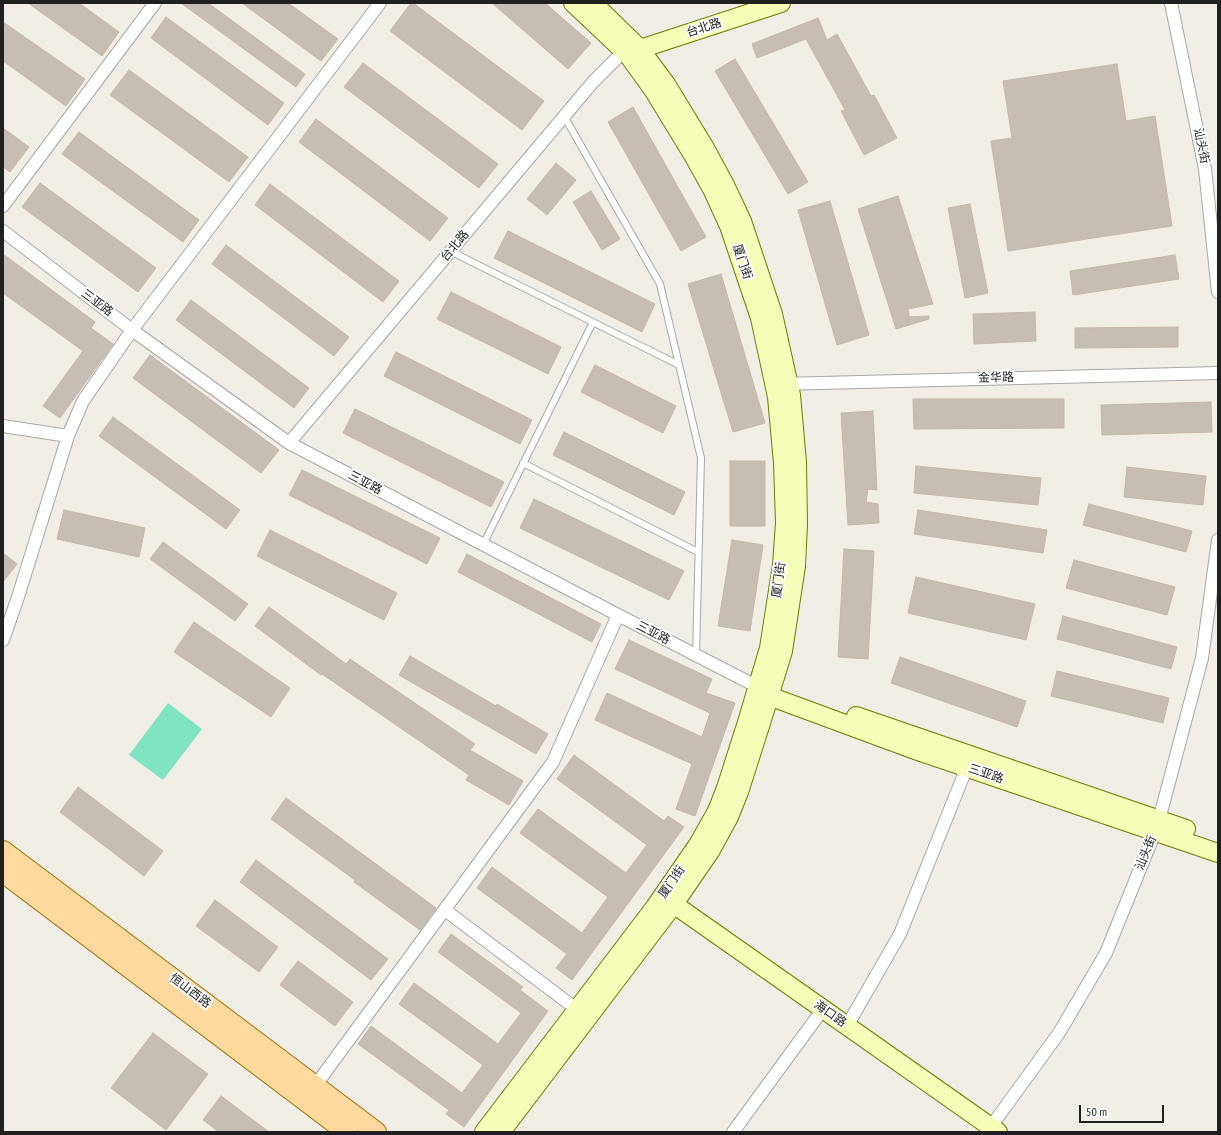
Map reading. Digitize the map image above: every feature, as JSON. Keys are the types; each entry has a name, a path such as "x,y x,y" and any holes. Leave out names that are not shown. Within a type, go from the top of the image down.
{"main road":[{"name":"厦门街","path":"573,3 629,49"},
{"name":"厦门街","path":"501,1132 582,1014 668,900 717,811 766,690 769,648 782,565 785,523 783,463 777,397 781,384 730,226 713,191 678,129 629,49 593,3"},
{"name":"台北路","path":"629,49 746,3"},
{"name":"台北路","path":"629,49 781,3"},
{"name":"三亚路","path":"766,690 918,751 970,762 1157,826 1218,853"},
{"name":"三亚路","path":"1157,826 1218,840"},
{"name":"恒山西路","path":"3,851 376,1132"},
{"name":"恒山西路","path":"3,872 347,1132"},
{"name":"海口路","path":"668,900 992,1130"},
{"name":"厦门街","path":"484,1132 582,1014"}],"street":[{"path":"3,206 155,3"},
{"path":"3,640 18,597 68,436 83,401 132,330 380,3"},
{"name":"汕头街","path":"1171,3 1206,169 1218,292"},
{"name":"台北路","path":"289,443 593,82 629,49"},
{"name":"三亚路","path":"3,231 132,330 289,443 618,615 766,690"},
{"name":"金华路","path":"781,384 1218,372"},
{"path":"3,426 68,436"},
{"name":"汕头街","path":"992,1130 1059,1033 1106,953 1157,826 1202,658 1218,540"},
{"path":"315,1086 553,762 618,615"},
{"path":"847,1026 900,934 970,762"},
{"path":"445,910 582,1014"},
{"path":"733,1132 823,1009"}],"lane":[{"path":"564,116 660,284 701,458 696,655"},
{"path":"450,251 679,365"},
{"path":"483,545 593,322"},
{"path":"523,463 698,552"}],"green space":[{"path":"168,703 202,729 163,780 129,755"}],"building":[{"path":"28,3 79,3 119,32 102,56"},
{"path":"181,3 208,3 305,74 296,87"},
{"path":"242,3 288,3 338,39 321,61"},
{"path":"411,3 544,101 522,130 390,31"},
{"path":"492,3 545,3 591,43 568,69"},
{"path":"166,17 284,103 268,125 151,38"},
{"path":"818,18 827,40 837,34 871,96 874,95 897,138 864,155 841,111 845,110 806,39 757,58 752,44"},
{"path":"3,22 85,79 66,106 3,61"},
{"path":"735,59 808,182 788,194 715,71"},
{"path":"363,63 498,164 479,188 344,87"},
{"path":"1117,64 1126,121 1155,116 1172,226 1008,251 991,141 1012,138 1003,81"},
{"path":"129,70 248,157 229,182 110,95"},
{"path":"633,107 706,237 681,251 608,122"},
{"path":"316,119 448,218 430,241 299,142"},
{"path":"3,128 29,147 10,172 3,167"},
{"path":"79,132 199,220 183,242 62,154"},
{"path":"556,163 576,180 547,215 527,199"},
{"path":"40,183 156,268 138,292 22,207"},
{"path":"270,184 399,281 383,302 255,205"},
{"path":"591,191 620,239 602,250 573,202"},
{"path":"898,196 933,304 908,309 909,317 929,316 929,319 896,329 858,209"},
{"path":"830,201 869,335 837,345 798,210"},
{"path":"970,204 988,293 965,298 948,208"},
{"path":"508,231 655,304 642,332 494,258"},
{"path":"226,245 349,337 334,356 212,264"},
{"path":"3,254 95,322 91,328 113,344 60,418 43,406 83,351 3,293"},
{"path":"1175,255 1179,279 1073,295 1070,271"},
{"path":"721,274 765,423 733,432 688,284"},
{"path":"451,292 561,347 548,374 437,319"},
{"path":"191,300 309,388 294,408 176,320"},
{"path":"1035,312 1036,341 974,344 973,314"},
{"path":"1178,327 1178,347 1075,348 1075,328"},
{"path":"396,352 532,420 520,444 384,376"},
{"path":"150,355 279,450 261,473 133,378"},
{"path":"595,365 676,406 663,433 581,392"},
{"path":"913,399 1064,399 1064,428 914,429"},
{"path":"1211,402 1212,432 1102,435 1101,405"},
{"path":"355,409 504,482 491,507 343,433"},
{"path":"873,411 877,490 868,489 866,502 878,504 879,523 848,525 841,413"},
{"path":"113,417 240,510 226,529 99,436"},
{"path":"564,432 685,492 674,515 553,455"},
{"path":"730,461 765,461 765,526 730,526"},
{"path":"916,466 1041,478 1038,505 914,493"},
{"path":"1127,467 1206,476 1203,505 1124,497"},
{"path":"302,470 440,538 427,564 289,495"},
{"path":"534,499 684,571 669,600 520,528"},
{"path":"1089,504 1192,531 1186,552 1083,525"},
{"path":"64,510 145,528 139,557 57,539"},
{"path":"918,510 1047,530 1043,553 914,534"},
{"path":"270,530 397,593 384,620 257,556"},
{"path":"732,540 763,545 750,631 718,626"},
{"path":"163,542 248,604 235,621 150,559"},
{"path":"844,549 874,551 868,659 838,657"},
{"path":"3,553 17,564 3,582"},
{"path":"467,554 601,624 592,642 458,572"},
{"path":"1074,560 1175,587 1167,615 1066,588"},
{"path":"916,577 1035,604 1026,640 908,613"},
{"path":"269,607 346,664 350,659 475,744 470,750 523,781 509,805 466,780 469,775 322,674 321,675 255,626"},
{"path":"1063,616 1177,647 1171,669 1057,639"},
{"path":"194,622 290,688 271,717 174,652"},
{"path":"629,640 712,679 706,693 735,703 695,816 676,809 692,764 595,720 607,693 702,737 710,713 615,669"},
{"path":"410,656 496,706 497,704 548,734 536,754 399,675"},
{"path":"900,657 1026,701 1017,727 891,683"},
{"path":"1057,671 1169,698 1163,723 1051,696"},
{"path":"574,755 664,821 668,816 684,827 572,980 556,968 567,954 477,888 492,867 582,933 608,897 520,833 538,809 626,873 647,845 557,779"},
{"path":"78,787 163,851 144,876 60,812"},
{"path":"286,798 436,908 420,930 354,882 355,880 271,819"},
{"path":"256,860 388,959 371,980 240,882"},
{"path":"215,900 278,947 259,972 196,926"},
{"path":"451,934 523,987 520,990 548,1011 464,1127 446,1114 449,1110 358,1044 371,1026 462,1093 483,1065 399,1004 414,983 498,1044 521,1013 438,952"},
{"path":"298,961 353,1002 335,1026 280,985"},
{"path":"153,1033 208,1074 166,1130 111,1088"},
{"path":"221,1096 269,1132 219,1132 203,1120"}]}
